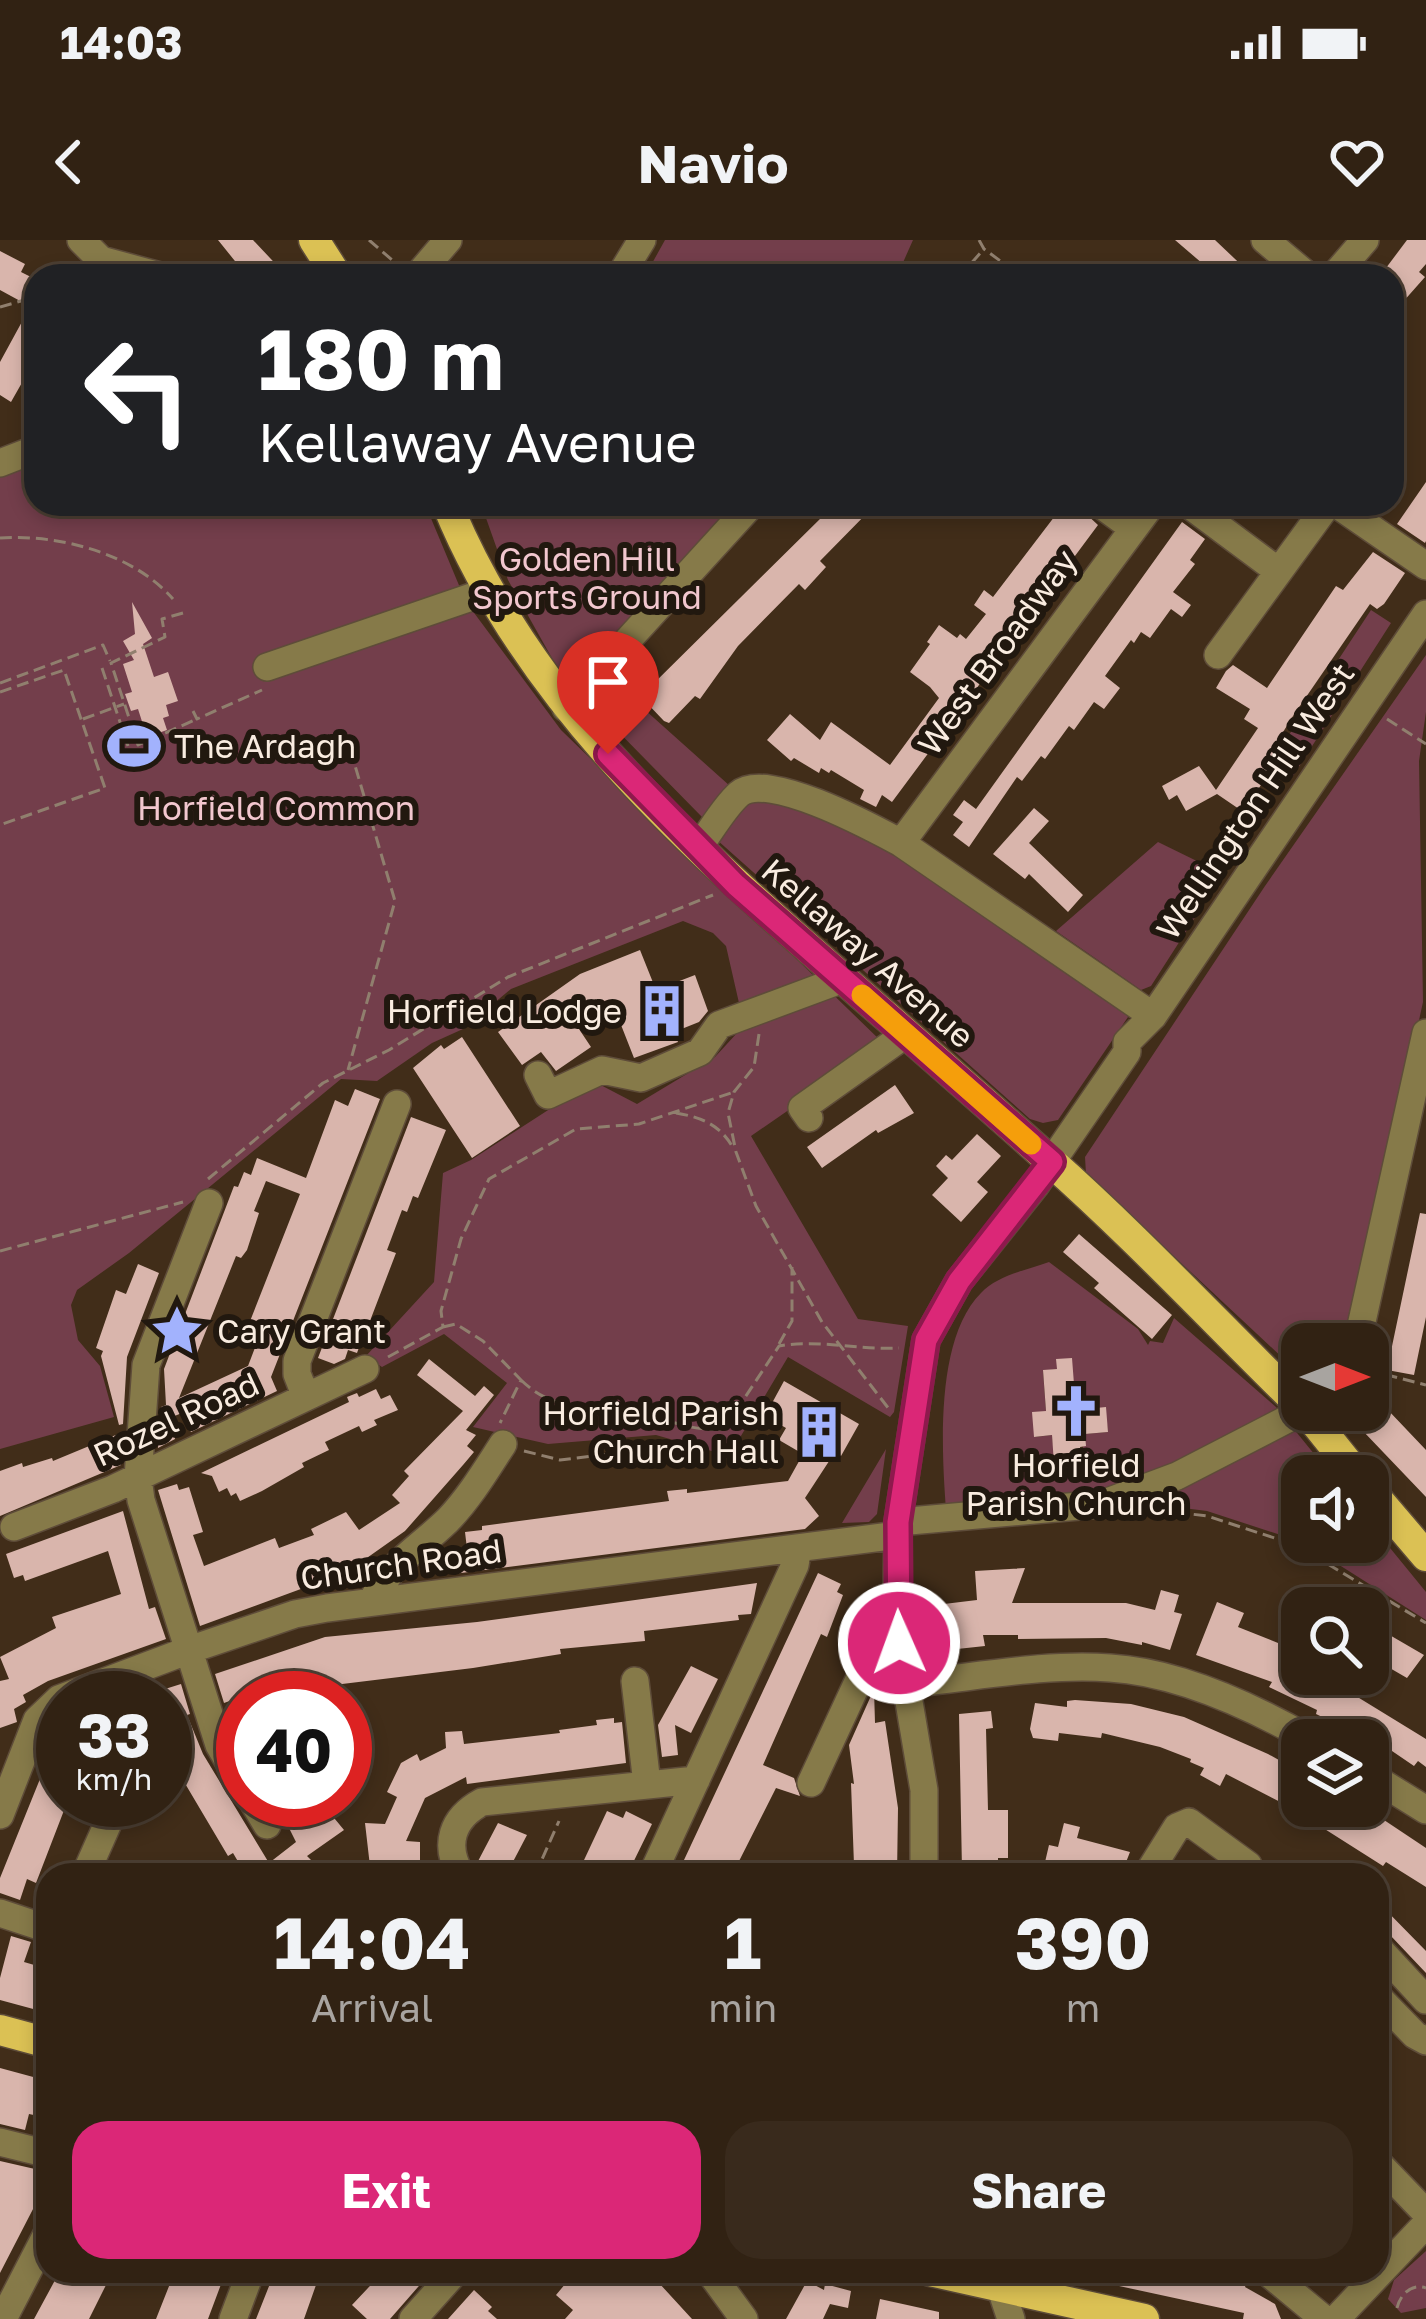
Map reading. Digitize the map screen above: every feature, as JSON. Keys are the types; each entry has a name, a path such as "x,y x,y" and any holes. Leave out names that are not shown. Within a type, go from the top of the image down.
{"main road":[{"name":"Kellaway Avenue","path":"453,516 489,592 566,708 698,848 1052,1162 1281,1386"},
{"name":"Kellaway Avenue","path":"1322,1431 1341,1455"},
{"path":"1389,1513 1426,1556"},
{"path":"0,2030 36,2040"},
{"path":"986,2283 1144,2319"}],"street":[{"path":"81,240 101,260 116,264"},
{"path":"421,264 448,240"},
{"path":"1265,240 1294,264"},
{"path":"1344,264 1365,240"},
{"path":"566,708 741,516"},
{"path":"1116,516 1133,528"},
{"name":"West Broadway","path":"901,843 1142,516"},
{"path":"1204,516 1278,571"},
{"path":"1218,655 1322,516"},
{"path":"1350,516 1426,566"},
{"path":"270,675 489,592"},
{"name":"Wellington Hill West","path":"924,1863 924,1790 896,1599 898,1528 926,1340 959,1281 1052,1162 1127,1052 1138,1052 1147,1040 1149,1023 1426,614"},
{"path":"698,848 740,793 760,787 793,794 901,843 1149,1023"},
{"path":"538,1076 548,1095 602,1070 640,1078 700,1052 719,1025 843,979"},
{"path":"1362,1323 1426,1033"},
{"path":"809,1118 802,1108 906,1034"},
{"path":"306,1397 297,1361 397,1104"},
{"path":"201,1195 146,1365 138,1478 216,1736"},
{"name":"Rozel Road","path":"14,1527 138,1478 365,1370"},
{"name":"Church Road","path":"0,1815 8,1763 37,1720 58,1699 295,1614 798,1548 898,1528 1102,1504 1177,1476 1281,1421"},
{"path":"372,1601 407,1551 468,1497 504,1439"},
{"path":"657,1863 795,1564 798,1548"},
{"path":"811,1783 896,1599"},
{"path":"905,1684 1116,1668 1211,1691 1281,1722"},
{"path":"635,1681 647,1784"},
{"path":"456,1863 451,1836 466,1810 482,1802 695,1780"},
{"path":"1389,1787 1426,1810"},
{"path":"1154,1863 1177,1827 1189,1822 1245,1863"},
{"path":"91,1863 107,1827"},
{"path":"0,1912 36,1925"},
{"path":"1389,1960 1426,2000"},
{"path":"1389,2007 1426,2042"},
{"path":"0,2142 36,2151"},
{"path":"1389,2174 1426,2213"},
{"path":"1389,2263 1426,2224"},
{"path":"3,2319 36,2255"},
{"path":"233,2319 246,2283"},
{"path":"413,2319 445,2283"},
{"path":"1280,2283 1324,2319"},
{"path":"1336,2319 1370,2283"},
{"path":"1000,2286 1011,2319"}],"path":[{"path":"369,240 396,264"},
{"path":"980,240 984,249 1005,264"},
{"path":"971,264 984,249"},
{"path":"0,538 51,537 71,544 158,581 173,599"},
{"path":"111,663 165,637 162,620 183,613"},
{"path":"9,689 3,682 103,644 138,745 197,719 270,675"},
{"path":"102,668 128,746"},
{"path":"0,692 64,670 105,788 0,825"},
{"path":"81,719 124,704"},
{"path":"1365,704 1426,744"},
{"path":"193,711 197,719"},
{"path":"303,750 306,755 339,743 351,752 395,901 348,1070"},
{"path":"0,1251 156,1212 201,1195 322,1083 389,1050 508,977 736,885"},
{"path":"764,1009 754,1067 734,1092 728,1113 736,1152 756,1206 838,1347 910,1436"},
{"path":"443,1327 441,1311 461,1239 489,1179 576,1129 639,1124 734,1092"},
{"path":"671,1113 700,1117 725,1134 736,1152"},
{"path":"365,1370 456,1324 483,1341 540,1398 583,1409 646,1415 691,1431 724,1430 792,1321 792,1265"},
{"path":"778,1346 806,1341 899,1348 926,1340"},
{"path":"1389,1375 1426,1384"},
{"path":"521,1380 499,1425 504,1439 560,1460 616,1453"},
{"path":"1144,1509 1207,1516 1296,1544 1426,1623"},
{"path":"540,1863 572,1792"},
{"path":"1396,2308 1402,2294 1426,2288"}],"green space":[{"path":"665,240 913,240 902,264 652,264"},
{"name":"Horfield Common","path":"24,440 24,516 430,516 466,602 561,730 884,1044 751,1136 858,1319 908,1326 890,1417 788,1357 729,1456 656,1435 548,1444 473,1427 507,1383 444,1334 382,1367 366,1356 434,1282 443,1173 593,1081 637,1104 715,1057 737,1033 739,1003 726,946 713,933 683,921 511,989 463,1029 432,1043 377,1081 341,1079 77,1290 71,1305 78,1340 100,1366 114,1417 0,1449 0,449"},
{"name":"Golden Hill Sports Ground","path":"485,516 740,516 579,678 562,676 508,580"},
{"path":"1371,610 1391,623 1291,779 1282,774 1292,746 1285,741"},
{"path":"1426,655 1426,712 1419,761 1423,1002 1353,1323 1281,1323 1281,1356 1086,1174 1085,1157"},
{"path":"616,675 616,684 730,786 702,817 596,709 597,698"},
{"path":"768,797 878,840 1125,1009 1128,1017 1058,1120 1030,1119 716,839 745,804"},
{"path":"1158,842 1205,865 1223,853 1230,863 1151,986 1141,990 1056,931"},
{"path":"1049,1262 1138,1329 1148,1345 1150,1341 1163,1343 1174,1318 1276,1407 1281,1413 1281,1431 1295,1431 1315,1455 1281,1455 1281,1535 1207,1511 1143,1503 947,1522 943,1467 948,1370 966,1314 981,1293 1004,1277","holes":["1071,1358 1076,1410 1105,1408 1108,1432 1085,1434 1081,1462 1055,1464 1052,1435 1035,1437 1046,1411 1043,1371 1057,1369"]},
{"path":"886,1449 877,1514 869,1522 842,1523"},
{"path":"1389,1547 1426,1592 1426,1620 1389,1597 1389,1587 1374,1587 1336,1563 1389,1563"},
{"path":"1426,2251 1426,2308 1401,2313 1388,2299 1394,2280"}],"building":[{"path":"218,240 253,240 276,264 237,264"},
{"path":"1175,240 1215,240 1240,264 1203,264"},
{"path":"1407,240 1426,240 1426,264 1419,272 1425,277 1404,301 1404,264 1389,264"},
{"path":"0,251 25,264 21,272 24,298 22,302 0,290"},
{"path":"24,318 24,379 11,402 0,395 0,362"},
{"path":"1426,482 1425,543 1397,524"},
{"path":"823,516 864,516 820,561 826,567 805,590 799,584 738,646 700,699 695,696 669,723 643,699"},
{"path":"1055,516 1088,516 1098,525 892,802 882,795 876,807 860,799 864,790 831,770 821,768 819,773 794,758 791,761 767,740 790,714 820,740 831,722 890,765 939,698 910,672 927,642 939,625 966,639 986,614 974,605 984,590 993,597"},
{"path":"1182,522 1205,539 1190,560 1195,564 1173,592 1191,605 1182,617 1171,609 1150,638 1141,632 1134,643 1131,640 1105,676 1120,688 1104,709 1094,702 1045,759 1041,756 1022,781 1017,777 969,847 953,835 963,822 953,815 964,800 976,809"},
{"path":"1373,552 1405,573 1384,604 1377,609 1370,604 1293,716 1275,745 1283,751 1248,805 1244,802 1239,809 1217,794 1186,811 1177,795 1169,800 1162,786 1199,766 1216,790 1258,728 1244,719 1250,709 1216,688 1226,671 1233,665 1267,688 1336,586 1343,590"},
{"path":"132,602 152,638 143,644 154,677 168,672 178,701 166,705 167,730 147,737 138,709 131,711 125,694 132,692 123,664 134,660 123,641 135,634"},
{"path":"1034,808 1049,821 1029,843 1083,895 1068,912 1029,874 1025,879 993,854"},
{"name":"Horfield Lodge","path":"640,950 656,990 695,975 708,1011 699,1022 674,1032 678,1042 634,1058 612,1002 579,1029 591,1047 556,1071 541,1052 522,1065 498,1032 580,974"},
{"path":"462,1037 520,1126 472,1158 413,1068 441,1045 444,1049"},
{"path":"895,1085 914,1113 876,1130 822,1168 807,1147"},
{"path":"355,1089 380,1099 271,1377 277,1391 191,1432 182,1413 172,1417 175,1439 158,1448 160,1425 166,1422 160,1421 161,1407 166,1405 164,1369 234,1186 238,1187 244,1172 251,1175 257,1158 306,1178 335,1100 348,1106","holes":["266,1181 300,1194 243,1339 256,1345 248,1366 179,1398 236,1256 241,1258 247,1250 259,1213 254,1211"]},
{"path":"411,1117 446,1130 418,1198 413,1196 407,1212 402,1210 387,1250 396,1253 365,1334 356,1327 362,1339 357,1353 348,1350 345,1359 334,1364 318,1358"},
{"path":"977,1134 1001,1156 977,1182 988,1192 961,1222 932,1195 948,1178 936,1166 946,1155 952,1160"},
{"path":"1420,1213 1426,1214 1426,1317 1414,1375 1389,1370"},
{"path":"1079,1234 1172,1315 1152,1339 1094,1288 1099,1283 1063,1252"},
{"path":"138,1264 159,1273 127,1357 123,1424 119,1425 103,1351 96,1348 116,1290 126,1294"},
{"name":"Horfield Parish Church","path":"1072,1358 1076,1410 1106,1407 1108,1432 1085,1434 1082,1462 1054,1464 1052,1435 1034,1437 1032,1412 1046,1411 1043,1370 1057,1369 1056,1359"},
{"path":"429,1359 475,1396 484,1386 494,1395 466,1430 476,1435 467,1446 474,1452 463,1465 405,1531 347,1572 200,1626 158,1490 177,1484 179,1490 189,1487 203,1532 193,1535 204,1566 275,1538 279,1548 314,1535 311,1529 346,1512 359,1530 400,1503 392,1495 409,1476 404,1471 463,1411 417,1375"},
{"path":"784,1381 859,1424 841,1456 835,1452 805,1498 819,1516 805,1529 453,1574 451,1550 467,1549 465,1532 482,1530 482,1526 669,1501 667,1491 687,1489 687,1493 788,1481 803,1454 779,1440 786,1428 765,1416"},
{"path":"376,1389 381,1399 390,1395 398,1410 374,1420 377,1425 362,1432 359,1426 325,1442 329,1450 262,1491 240,1501 227,1488 219,1492 212,1476 201,1473 349,1402 347,1397"},
{"path":"1389,1411 1426,1450 1426,1497 1389,1455 1363,1431 1389,1431"},
{"path":"123,1432 121,1465 0,1516 0,1471 22,1463 23,1467 53,1461"},
{"path":"123,1511 149,1609 155,1607 166,1639 76,1671 36,1671 36,1688 23,1695 26,1702 14,1709 17,1722 0,1728 0,1681 9,1679 0,1657 56,1628 52,1617 121,1594 108,1551 25,1581 23,1575 14,1578 6,1554"},
{"path":"1025,1568 1012,1603 1126,1603 1155,1610 1161,1590 1179,1595 1174,1612 1182,1614 1170,1650 1106,1638 983,1635 985,1646 948,1650 944,1604 977,1600 975,1571"},
{"path":"818,1573 841,1584 837,1592 843,1595 827,1637 821,1634 763,1765 794,1778 800,1796 776,1788 738,1863 683,1863"},
{"path":"757,1583 751,1614 738,1615 739,1620 644,1631 645,1641 560,1649 561,1654 372,1680 372,1671 224,1671 325,1637 477,1622"},
{"path":"1217,1602 1244,1613 1238,1627 1281,1644 1281,1693 1269,1687 1272,1682 1196,1655"},
{"path":"1389,1635 1424,1655 1407,1678 1389,1668"},
{"path":"691,1666 718,1679 691,1733 675,1725 678,1755 662,1757 658,1725"},
{"path":"874,1689 875,1723 885,1721 898,1808 897,1863 854,1863 849,1745"},
{"path":"1286,1695 1354,1695 1426,1739 1426,1767 1418,1761 1414,1766 1389,1751 1389,1719 1326,1719"},
{"path":"1075,1700 1131,1704 1184,1717 1268,1754 1281,1761 1281,1802 1226,1774 1220,1786 1200,1775 1204,1768 1191,1759 1160,1747 1102,1733 1101,1738 1059,1733 1058,1741 1033,1738 1035,1703 1067,1707 1067,1701"},
{"path":"991,1711 993,1728 986,1729 988,1810 1008,1810 1008,1858 998,1858 998,1863 962,1863 959,1714"},
{"path":"596,1720 622,1722 626,1763 467,1784 466,1777 425,1798 406,1841 420,1842 421,1863 370,1863 365,1827 385,1824 397,1797 387,1792 401,1763 417,1754 420,1761 446,1748 445,1732 462,1731 464,1744 597,1725"},
{"path":"192,1727 216,1775 216,1827 247,1827 269,1863 239,1863 233,1853 228,1856 192,1795"},
{"path":"36,1789 36,1827 58,1827 44,1863 36,1863 36,1883 27,1879 20,1900 0,1893 0,1878"},
{"path":"607,1811 623,1818 626,1811 652,1824 633,1863 583,1863"},
{"path":"498,1823 527,1835 512,1863 477,1863"},
{"path":"1064,1823 1080,1827 1077,1838 1130,1852 1126,1863 1045,1863 1049,1845 1058,1847"},
{"path":"1389,1823 1426,1848 1426,1887 1389,1863 1378,1863 1322,1827 1389,1827"},
{"path":"288,1827 344,1830 307,1856 314,1863 269,1863 296,1842"},
{"path":"1389,1913 1426,1951 1426,1973 1390,1935"},
{"path":"11,1936 31,1942 24,1962 36,1966 36,2010 0,2000 0,1978"},
{"path":"0,2068 36,2078 36,2115 29,2114 25,2130 0,2124"},
{"path":"0,2161 36,2169 36,2203 0,2273"},
{"path":"54,2283 107,2283 89,2319 34,2319"},
{"path":"170,2283 222,2283 208,2319 156,2319"},
{"path":"270,2283 316,2285 304,2319 256,2319"},
{"path":"373,2283 422,2283 390,2319 367,2319 352,2305"},
{"path":"566,2283 659,2283 692,2319 565,2319 573,2310 556,2295"},
{"path":"806,2283 824,2290 825,2284 851,2291 848,2308 830,2304 823,2319 786,2319"},
{"path":"1105,2283 1241,2283 1275,2304 1281,2319 1243,2319 1244,2313"},
{"path":"474,2290 497,2319 448,2319"},
{"path":"880,2299 939,2312 939,2319 876,2319"}],"slow traffic":[{"path":"862,995 1031,1144"}],"place":[{"name":"The Ardagh","path":"134,746"},
{"name":"Horfield Lodge","path":"662,1011"},
{"name":"Cary Grant","path":"177,1331"},
{"name":"Horfield Parish Church","path":"1076,1411"},
{"name":"Horfield Parish Church Hall","path":"819,1432"}],"route":[{"path":"608,754 736,885 1052,1162 959,1281 926,1340 898,1522 899,1643"}]}
